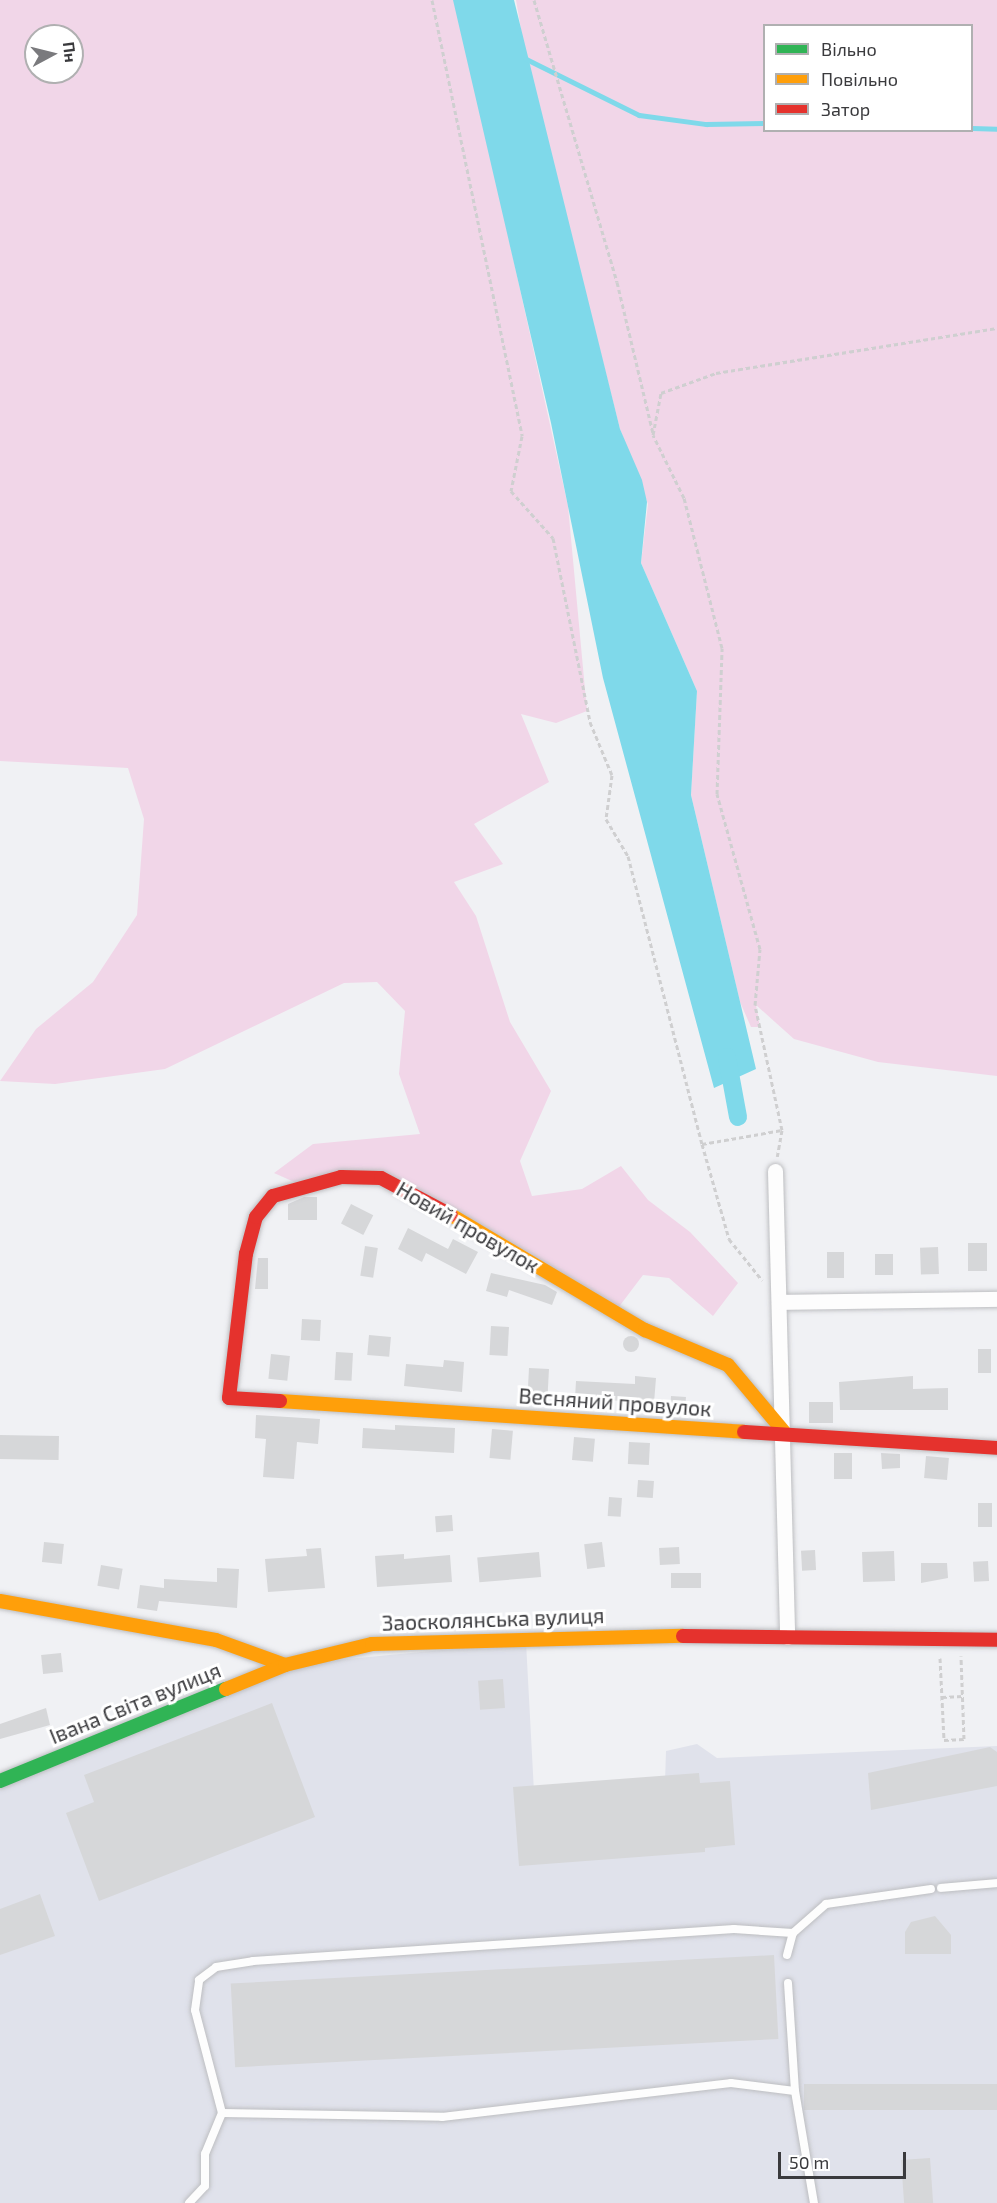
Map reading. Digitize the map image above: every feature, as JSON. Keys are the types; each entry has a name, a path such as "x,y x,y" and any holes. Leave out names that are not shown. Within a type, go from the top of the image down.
{"street":[{"path":"775,1171 786,1434 787,1637"},
{"name":"Новий провулок","path":"229,1398 246,1254 256,1217 273,1196 301,1185 340,1177 381,1178 411,1191 645,1330 728,1365 786,1434"},
{"path":"780,1302 997,1299"},
{"name":"Весняний провулок","path":"229,1398 997,1448"},
{"path":"0,1601 216,1640 285,1665"},
{"name":"Заосколянська вулиця","path":"285,1665 372,1644 640,1635 997,1640"},
{"name":"Івана Світа вулиця","path":"0,1781 285,1665"}],"lane":[{"path":"941,1888 997,1883"},
{"path":"787,1955 793,1933 826,1904 931,1888"},
{"path":"189,2203 205,2186 205,2154 222,2113 195,2010 199,1980 216,1967 734,1929 793,1933"},
{"path":"788,1983 795,2091 814,2203"},
{"path":"222,2113 442,2117 731,2083 795,2091"}],"path":[{"path":"432,0 522,436 511,491 553,538 590,722 612,775 606,819 628,856 702,1144 729,1239 780,1302"},
{"path":"534,0 617,282 654,435 684,498 722,648 717,794 760,949 755,1005 782,1130 775,1171"},
{"path":"654,435 661,393 716,373 997,328"},
{"path":"702,1144 782,1130"},
{"path":"939,1639 944,1740 964,1739 960,1640"},
{"path":"942,1697 963,1696"}],"shaded area":[{"path":"0,0 456,0 568,506 587,711 556,723 521,714 549,782 474,824 503,864 454,882 476,916 510,1022 551,1091 520,1161 532,1196 582,1189 621,1166 648,1200 690,1232 738,1283 713,1316 669,1278 643,1275 615,1312 411,1191 356,1177 301,1185 274,1173 313,1144 420,1134 399,1074 405,1011 377,982 344,983 165,1069 55,1084 0,1081 36,1029 93,982 137,915 144,819 128,768 0,761"},
{"path":"516,0 997,0 997,1076 878,1062 794,1039 756,1005 760,1027 751,1027 740,1002 691,795 697,691 641,563 648,504 620,429 526,59"},
{"path":"526,1642 534,1792 665,1782 666,1751 697,1744 717,1758 997,1746 997,2203 0,2203 0,1786 285,1665"}],"water":[{"path":"453,0 514,0 620,429 642,480 647,502 641,563 697,691 691,795 756,1069 714,1088 603,678 551,423"}],"building":[{"path":"304,1197 317,1197 317,1220 288,1220 288,1204"},
{"path":"351,1204 373,1215 363,1235 341,1224"},
{"path":"408,1228 448,1249 453,1239 478,1252 466,1274 426,1253 422,1262 398,1249"},
{"path":"968,1243 987,1243 987,1271 968,1271"},
{"path":"365,1246 378,1248 373,1278 360,1276"},
{"path":"938,1247 939,1274 921,1275 920,1248"},
{"path":"827,1252 844,1252 844,1278 827,1278"},
{"path":"875,1254 893,1254 893,1275 875,1275"},
{"path":"258,1258 268,1258 268,1289 255,1289"},
{"path":"491,1273 545,1285 557,1292 552,1305 509,1290 507,1297 486,1291"},
{"path":"302,1319 321,1320 320,1341 301,1340"},
{"path":"491,1326 509,1327 507,1356 489,1355"},
{"path":"369,1335 391,1337 389,1357 367,1355"},
{"path":"628,1336 634,1336 639,1344 637,1350 628,1352 623,1347 623,1341"},
{"path":"978,1349 991,1349 991,1373 978,1373"},
{"path":"336,1352 353,1353 352,1381 335,1380"},
{"path":"271,1354 290,1356 287,1381 268,1379"},
{"path":"444,1360 464,1362 462,1392 404,1386 406,1364 443,1367"},
{"path":"529,1368 549,1369 548,1396 528,1395"},
{"path":"635,1376 656,1378 654,1403 575,1398 576,1381 635,1384"},
{"path":"913,1376 913,1389 948,1388 948,1410 840,1410 839,1382"},
{"path":"671,1396 686,1397 685,1411 670,1410"},
{"path":"809,1402 833,1402 833,1423 809,1423"},
{"path":"256,1415 320,1419 318,1444 297,1442 294,1479 263,1477 266,1439 255,1438"},
{"path":"395,1425 455,1428 454,1453 362,1448 363,1428 395,1430"},
{"path":"492,1429 513,1431 510,1460 489,1458"},
{"path":"0,1435 59,1436 59,1460 0,1459"},
{"path":"574,1437 595,1439 593,1462 572,1460"},
{"path":"629,1442 650,1443 649,1465 628,1464"},
{"path":"834,1453 852,1453 852,1479 834,1479"},
{"path":"881,1453 900,1454 900,1468 882,1469"},
{"path":"926,1456 949,1458 947,1480 924,1478"},
{"path":"638,1480 654,1481 653,1498 637,1497"},
{"path":"609,1497 622,1498 621,1517 608,1516"},
{"path":"978,1503 992,1503 992,1527 978,1527"},
{"path":"452,1515 453,1531 436,1532 435,1516"},
{"path":"44,1542 64,1544 62,1564 42,1562"},
{"path":"602,1542 605,1567 587,1569 584,1544"},
{"path":"679,1547 680,1564 660,1565 659,1548"},
{"path":"321,1548 325,1588 268,1592 265,1559 307,1556 306,1549"},
{"path":"815,1550 816,1570 802,1571 801,1551"},
{"path":"894,1551 895,1581 863,1582 862,1552"},
{"path":"539,1552 541,1577 479,1582 477,1557"},
{"path":"404,1554 404,1559 450,1555 452,1582 377,1587 375,1556"},
{"path":"988,1561 989,1581 974,1582 973,1562"},
{"path":"921,1563 947,1563 948,1578 921,1583"},
{"path":"101,1565 123,1569 119,1590 97,1586"},
{"path":"217,1568 239,1569 237,1608 159,1601 157,1611 137,1608 140,1585 164,1588 164,1579 217,1582"},
{"path":"671,1573 701,1573 701,1588 671,1588"},
{"path":"61,1653 63,1672 43,1674 41,1655"},
{"path":"503,1679 505,1708 480,1710 478,1681"},
{"path":"272,1703 315,1817 99,1901 66,1813 94,1802 84,1775"},
{"path":"46,1708 50,1725 0,1739 0,1724"},
{"path":"990,1747 997,1752 997,1786 871,1810 868,1773"},
{"path":"699,1773 700,1783 730,1781 735,1845 705,1848 705,1852 519,1866 513,1787"},
{"path":"40,1894 55,1936 0,1955 0,1909"},
{"path":"935,1916 951,1935 951,1954 905,1954 905,1932 911,1922"},
{"path":"774,1955 778,2039 235,2067 231,1983"},
{"path":"804,2084 997,2084 997,2110 804,2110"},
{"path":"930,2158 933,2203 904,2203 901,2160"}],"waterway":[{"path":"526,59 639,115 706,124 763,123"},
{"path":"973,128 997,129"},
{"path":"727,1057 738,1117"}],"traffic: fast":[{"path":"0,1781 226,1689"}],"traffic: slow":[{"path":"451,1215 645,1330 728,1365 786,1434"},
{"path":"280,1401 744,1432"},
{"path":"0,1601 216,1640 285,1665"},
{"path":"226,1689 285,1665 372,1644 683,1636"}],"traffic: jam":[{"path":"280,1401 229,1398 246,1254 256,1217 273,1196 341,1177 381,1178 451,1215"},
{"path":"744,1432 997,1448"},
{"path":"683,1636 997,1640"}]}
